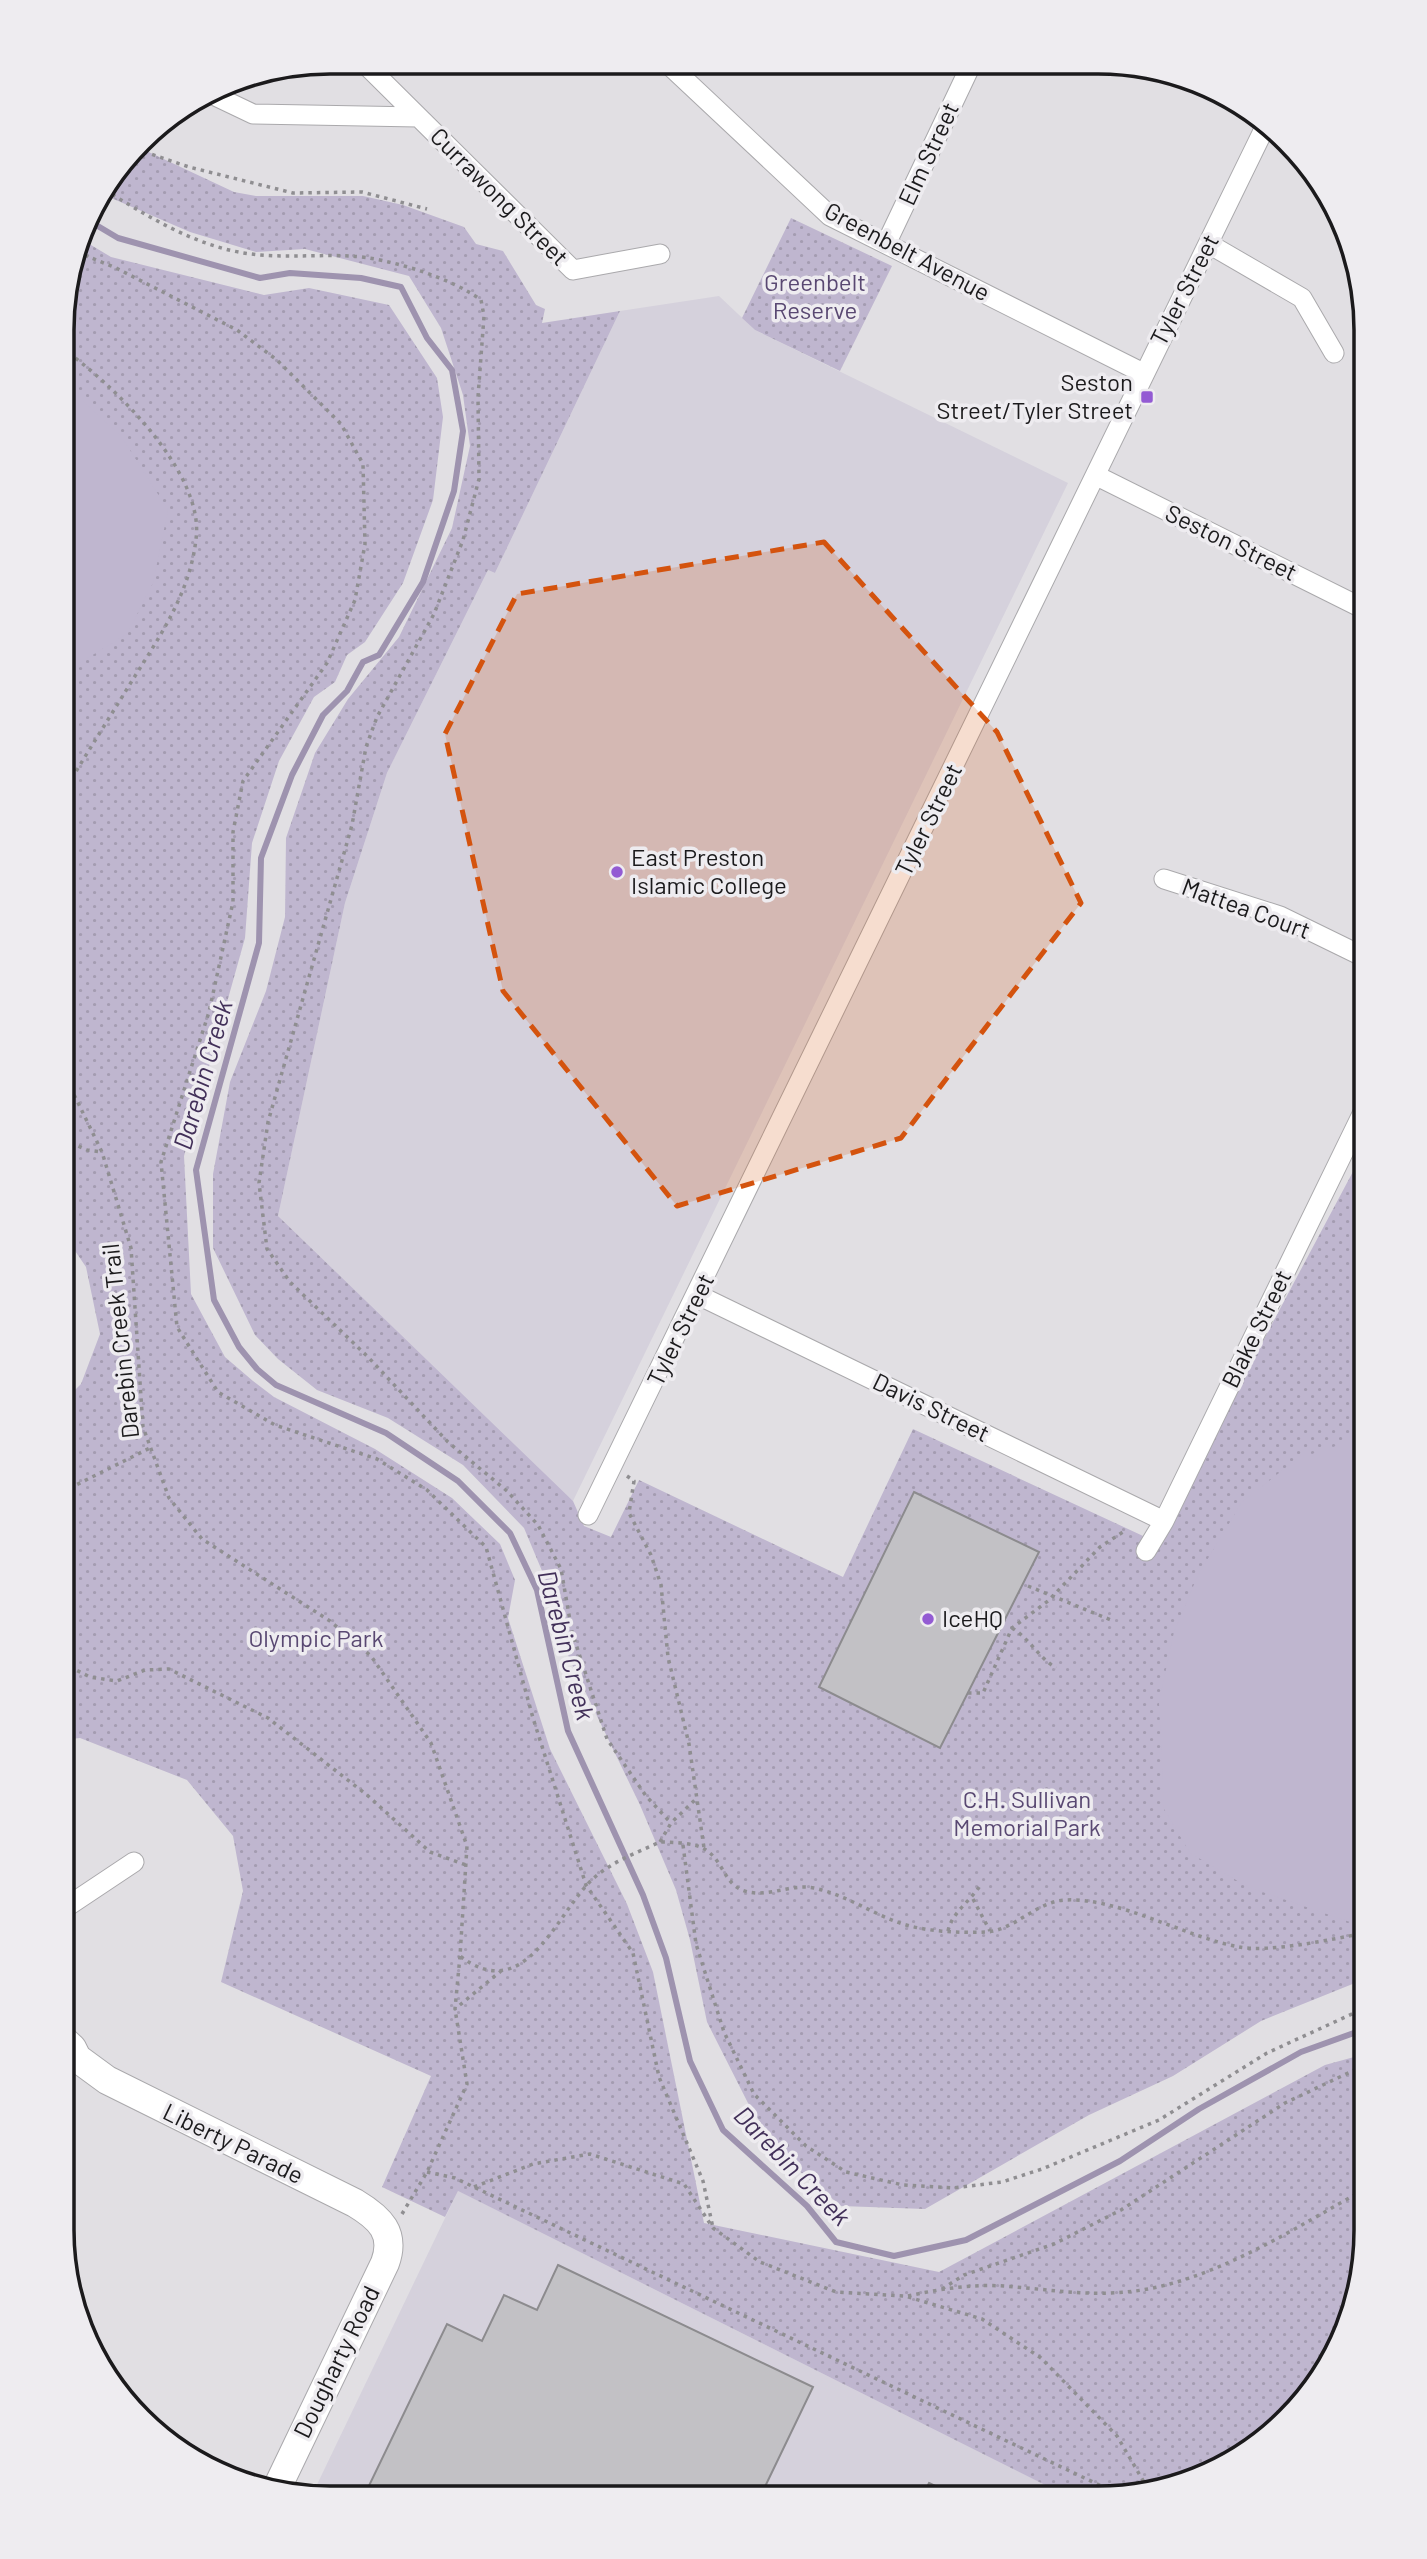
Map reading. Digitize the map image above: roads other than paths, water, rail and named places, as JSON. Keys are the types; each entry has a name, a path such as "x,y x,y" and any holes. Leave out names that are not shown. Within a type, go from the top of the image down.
{"street":[{"name":"Currawong Street","path":"375,74 573,270 660,254"},
{"name":"Greenbelt Avenue","path":"679,74 830,216 1143,373"},
{"name":"Elm Street","path":"886,244 967,74"},
{"path":"220,98 253,114 418,117"},
{"name":"Tyler Street","path":"588,1515 614,1468 1097,476 1143,373 1262,134"},
{"path":"1209,244 1302,298 1334,353"},
{"name":"Seston Street","path":"1097,476 1354,604"},
{"name":"Mattea Court","path":"1164,879 1280,916 1354,952"},
{"name":"Blake Street","path":"1146,1550 1164,1521 1354,1131"},
{"name":"Davis Street","path":"698,1295 1164,1521"},
{"path":"74,1902 134,1862"},
{"name":"Liberty Parade","path":"74,2055 136,2097 355,2203 370,2212 388,2232"},
{"name":"Dougharty Road","path":"280,2481 385,2263 391,2244 388,2232"}],"waterway":[{"name":"Darebin Creek","path":"96,225 118,238 260,278 290,273 361,278 401,287 427,338 452,370 463,431 454,491 423,582 379,655 363,662 347,691 323,715 292,775 261,858 259,943 196,1170 214,1300 239,1347 257,1369 276,1385 386,1433 458,1481 510,1533 537,1590 568,1731 643,1895 666,1958 690,2061 723,2130 807,2206 836,2242 894,2256 966,2240 1120,2161 1199,2109 1301,2052 1354,2033"}],"place":[{"name":"Seston Street/Tyler Street","path":"1147,397"},
{"name":"East Preston Islamic College","path":"617,872"},
{"name":"IceHQ","path":"928,1619"}],"park label":[{"name":"Greenbelt Reserve","path":"815,297"},
{"name":"Olympic Park","path":"316,1639"},
{"name":"C.H. Sullivan Memorial Park","path":"1027,1814"}]}
